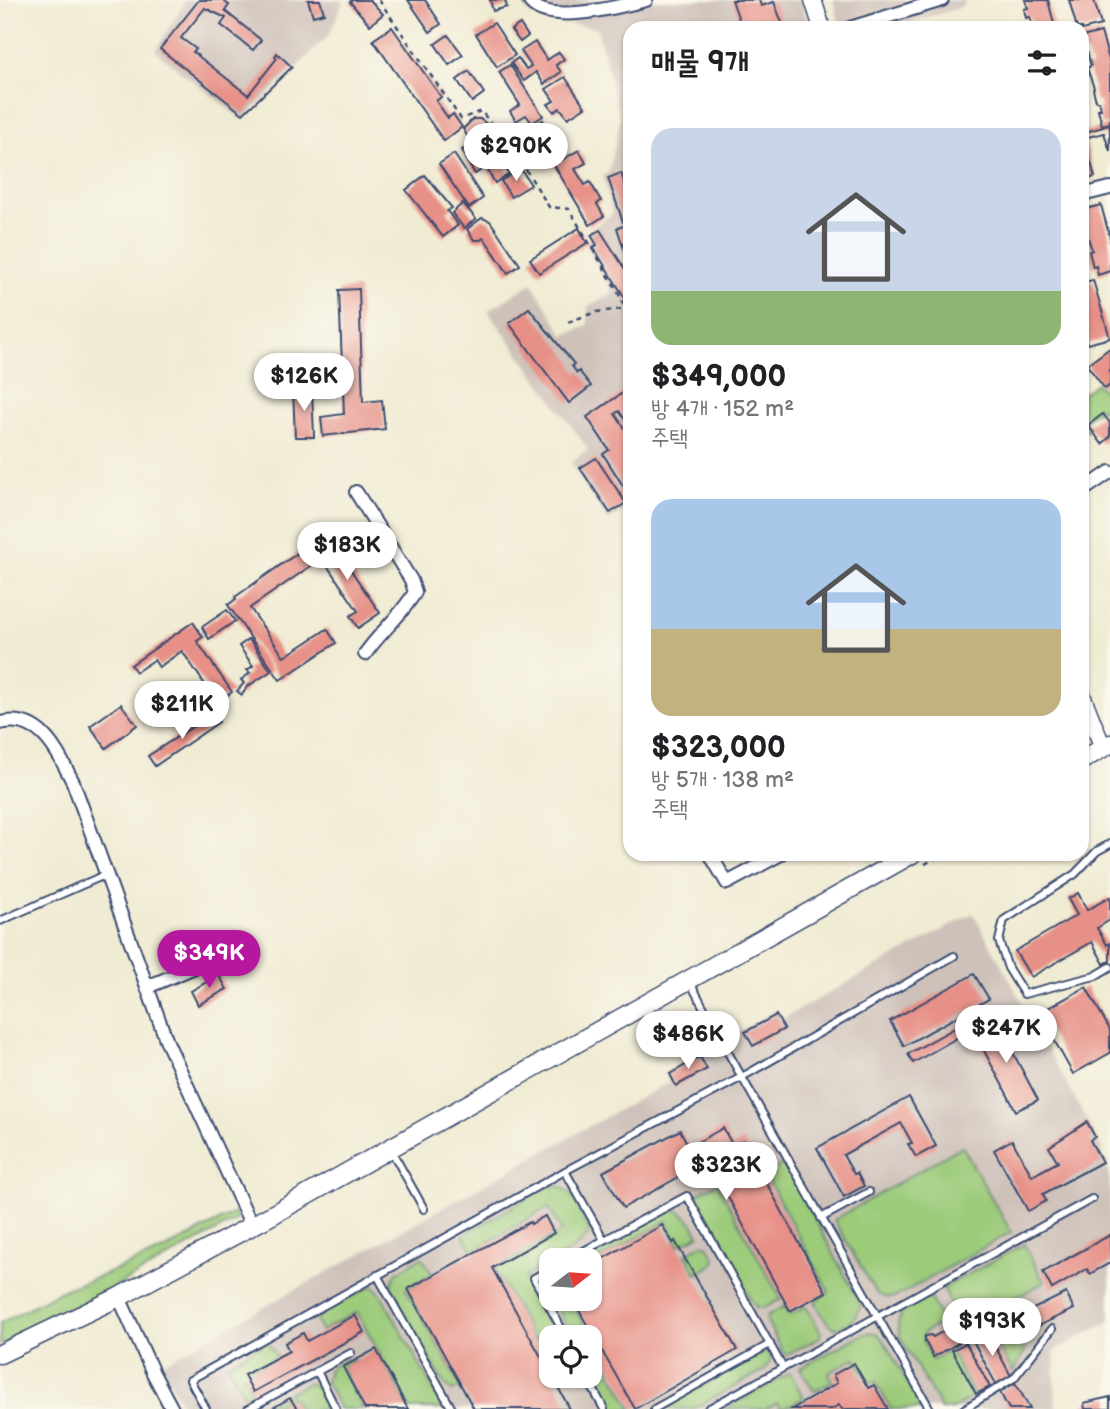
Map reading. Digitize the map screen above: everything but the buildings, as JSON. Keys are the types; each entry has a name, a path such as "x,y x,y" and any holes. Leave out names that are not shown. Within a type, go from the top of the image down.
{"main road":[{"path":"1089,756 1107,746"},
{"path":"0,1354 119,1297 252,1226 900,861"}],"street":[{"path":"529,0 532,6 543,12 594,12 612,4 646,0"},
{"path":"813,0 820,21"},
{"path":"873,21 942,0"},
{"path":"1089,193 1110,188"},
{"path":"1089,486 1110,472"},
{"path":"356,492 411,580 415,592 408,605 380,633 365,654"},
{"path":"1089,709 1107,746"},
{"path":"0,723 9,720 27,722 43,734 59,755 86,814 167,1042 252,1226"},
{"path":"714,861 727,883 768,861"},
{"path":"146,986 202,964"},
{"path":"119,1297 172,1409"}],"lane":[{"path":"1089,859 1110,844"},
{"path":"1087,861 1075,874 1004,920 999,941 1008,968 1024,993 1095,976 1110,967"},
{"path":"0,920 107,874"},
{"path":"206,1409 190,1380 565,1171 741,1077 954,956"},
{"path":"689,980 741,1077 930,1409"},
{"path":"390,1149 424,1209"},
{"path":"565,1171 604,1240"},
{"path":"821,1218 869,1192"},
{"path":"589,1248 687,1196 783,1368"},
{"path":"708,1409 1091,1199"},
{"path":"377,1275 452,1409"},
{"path":"964,1409 1014,1377 1052,1329"},
{"path":"654,1409 769,1344"},
{"path":"248,1409 351,1353"},
{"path":"317,1371 337,1409"},
{"path":"593,1388 604,1409"}],"path":[{"path":"379,0 461,119 481,111 518,157 549,207 569,209 623,304"},
{"path":"568,323 596,312 623,309"}],"shaded area":[{"path":"186,0 344,0 329,35 242,120 155,51"},
{"path":"519,0 801,0 807,21 623,21 623,511 608,521 571,463 588,449 488,311 532,283 564,335 588,326 588,306 613,293 587,248 590,230 613,213 603,176 609,172 620,119 597,28 549,21 529,14"},
{"path":"833,0 966,0 961,7 918,21 839,21"},
{"path":"973,913 1103,1150 1101,1153 1110,1179 1110,1321 1054,1351 1056,1409 184,1409 160,1365 669,1082 664,1073 777,1010 782,1019"}],"green space":[{"path":"1096,383 1110,398 1110,419 1101,408 1089,417 1089,388"},
{"path":"962,1146 1011,1232 897,1296 888,1298 876,1293 834,1220"},
{"path":"785,1163 861,1305 854,1319 838,1329 821,1314 815,1301 829,1292 765,1174"},
{"path":"717,1183 781,1299 764,1308 757,1308 752,1302 696,1198 700,1192"},
{"path":"557,1185 570,1192 590,1231 574,1248 539,1248 539,1269 525,1277 539,1303 539,1311 544,1311 551,1325 539,1325 539,1338 534,1340 495,1269 562,1231 548,1207 473,1251 463,1235 547,1187"},
{"path":"674,1210 679,1211 692,1223 699,1235 679,1245 666,1221 602,1257 602,1248 600,1248"},
{"path":"236,1212 238,1219 102,1294 0,1345 0,1323 65,1289 164,1250"},
{"path":"702,1244 708,1246 715,1258 713,1264 697,1274 686,1254"},
{"path":"1024,1244 1044,1282 1000,1307 1025,1351 1013,1372 988,1330 991,1327 980,1307 978,1305 957,1316 943,1288"},
{"path":"422,1257 432,1274 406,1289 461,1387 452,1391 444,1384 395,1298 391,1285 396,1273"},
{"path":"371,1286 375,1287 383,1298 444,1409 410,1409 357,1312 321,1331 316,1319 319,1314"},
{"path":"929,1296 943,1322 925,1332 922,1337 932,1360 950,1350 974,1396 953,1409 941,1409 900,1337 898,1328 904,1310"},
{"path":"785,1306 790,1315 806,1306 821,1333 819,1338 788,1354 783,1353 767,1321 768,1315"},
{"path":"559,1311 576,1311 584,1325 566,1325"},
{"path":"870,1332 878,1334 885,1342 922,1409 891,1409 875,1381 870,1383 855,1358 829,1373 833,1381 814,1391 800,1368"},
{"path":"267,1342 277,1356 243,1375 252,1393 245,1397 227,1364"},
{"path":"766,1351 770,1356 770,1363 765,1370 693,1409 662,1409"},
{"path":"602,1356 632,1409 612,1409 601,1388"},
{"path":"346,1359 354,1360 341,1367 363,1409 340,1409 326,1382 329,1369"},
{"path":"790,1373 804,1398 782,1409 777,1403 766,1409 725,1409"},
{"path":"309,1383 319,1390 329,1409 299,1409 291,1396 267,1409 271,1401"}]}
